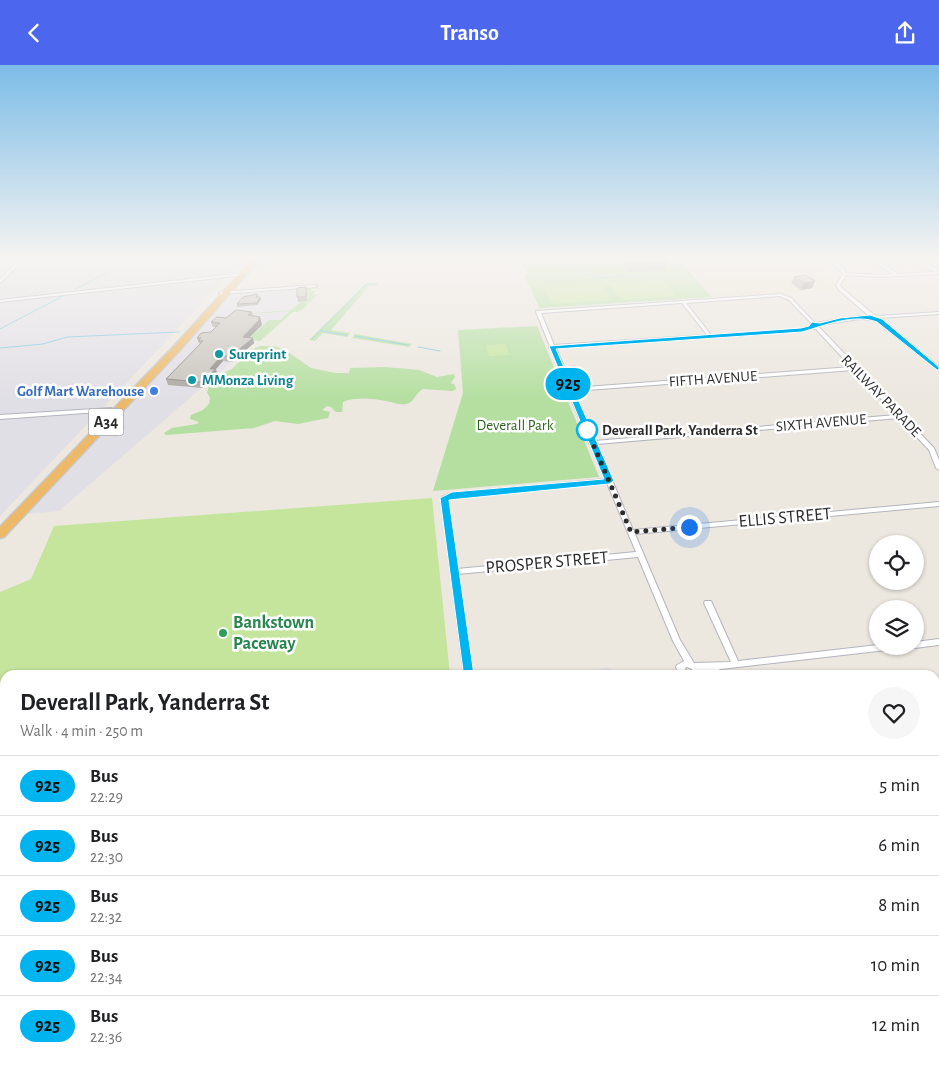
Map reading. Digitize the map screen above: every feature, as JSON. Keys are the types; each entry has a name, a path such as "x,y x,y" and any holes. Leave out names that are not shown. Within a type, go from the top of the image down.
{"highway":[{"name":"A34","path":"0,525 211,307"},
{"name":"A34","path":"0,535 178,347 212,307"}],"street":[{"path":"615,307 538,312 688,670 869,650"},
{"path":"687,307 710,336"},
{"name":"RAILWAY PARADE","path":"797,307 932,449 939,467"},
{"path":"860,307 939,369"},
{"path":"877,318 939,313"},
{"path":"552,347 802,330 833,321 871,316"},
{"path":"809,319 833,321"},
{"name":"FIFTH AVENUE","path":"570,390 855,368"},
{"path":"0,417 111,409"},
{"name":"SIXTH AVENUE","path":"592,443 900,415"},
{"path":"467,670 444,499 452,495 609,481"},
{"name":"ELLIS STREET","path":"631,532 939,504"},
{"name":"PROSPER STREET","path":"454,572 640,554"},
{"path":"708,603 736,665"},
{"path":"924,644 939,642"}],"shaded area":[{"path":"0,307 199,307 0,516"},
{"path":"219,307 296,307 59,511 27,514 185,347"},
{"path":"610,668 611,670 591,670"}],"green space":[{"path":"295,307 305,307 297,311 300,312 293,312 260,341 249,339 269,320 280,320 290,311 211,317 291,310"},
{"path":"343,307 351,307 331,330 350,333 347,337 323,333 315,341 309,340"},
{"name":"Deverall Park","path":"537,326 599,477 433,491 463,393 458,330"},
{"path":"355,334 412,344 409,347 352,338"},
{"path":"506,344 509,355 489,356 486,345"},
{"path":"260,346 273,346 284,349 311,368 335,373 349,373 350,368 384,367 419,370 437,377 454,374 455,377 451,383 455,385 456,389 453,391 423,389 411,402 404,404 367,399 348,400 343,402 342,412 336,412 327,406 322,410 330,412 328,418 298,424 275,421 254,428 166,435 164,433 172,428 197,424 199,422 190,419 191,415 203,410 209,404 210,398 207,392 210,382 216,376 232,369 251,350"},
{"name":"Bankstown Paceway","path":"432,498 449,670 0,670 0,592 31,579 54,526"}],"building":[{"path":"236,310 252,312 248,315 260,317 243,337 253,338 231,356 221,356 210,369 216,369 200,382 166,379 203,341 198,341 201,338 197,338 201,333 211,332 220,323 211,322 217,317 226,318"}],"waterway":[{"path":"0,329 43,307"},
{"path":"312,339 344,307"},
{"path":"321,331 346,335"},
{"path":"0,348 43,344 67,337 179,332"},
{"path":"355,336 408,345"},
{"path":"418,347 440,351"}],"bus line":[{"name":"925","path":"467,670 444,498 452,495 609,481 552,347 802,330 812,327 812,324 820,325 833,321 870,317 879,321 939,369"}],"place":[{"name":"Sureprint","path":"219,354"},
{"name":"MMonza Living","path":"192,380"},
{"name":"Golf Mart Warehouse","path":"154,391"},
{"name":"Deverall Park, Yanderra St","path":"587,430"},
{"name":"Bankstown Paceway","path":"223,633"}],"route":[{"path":"587,430 631,532 689,527"}]}
